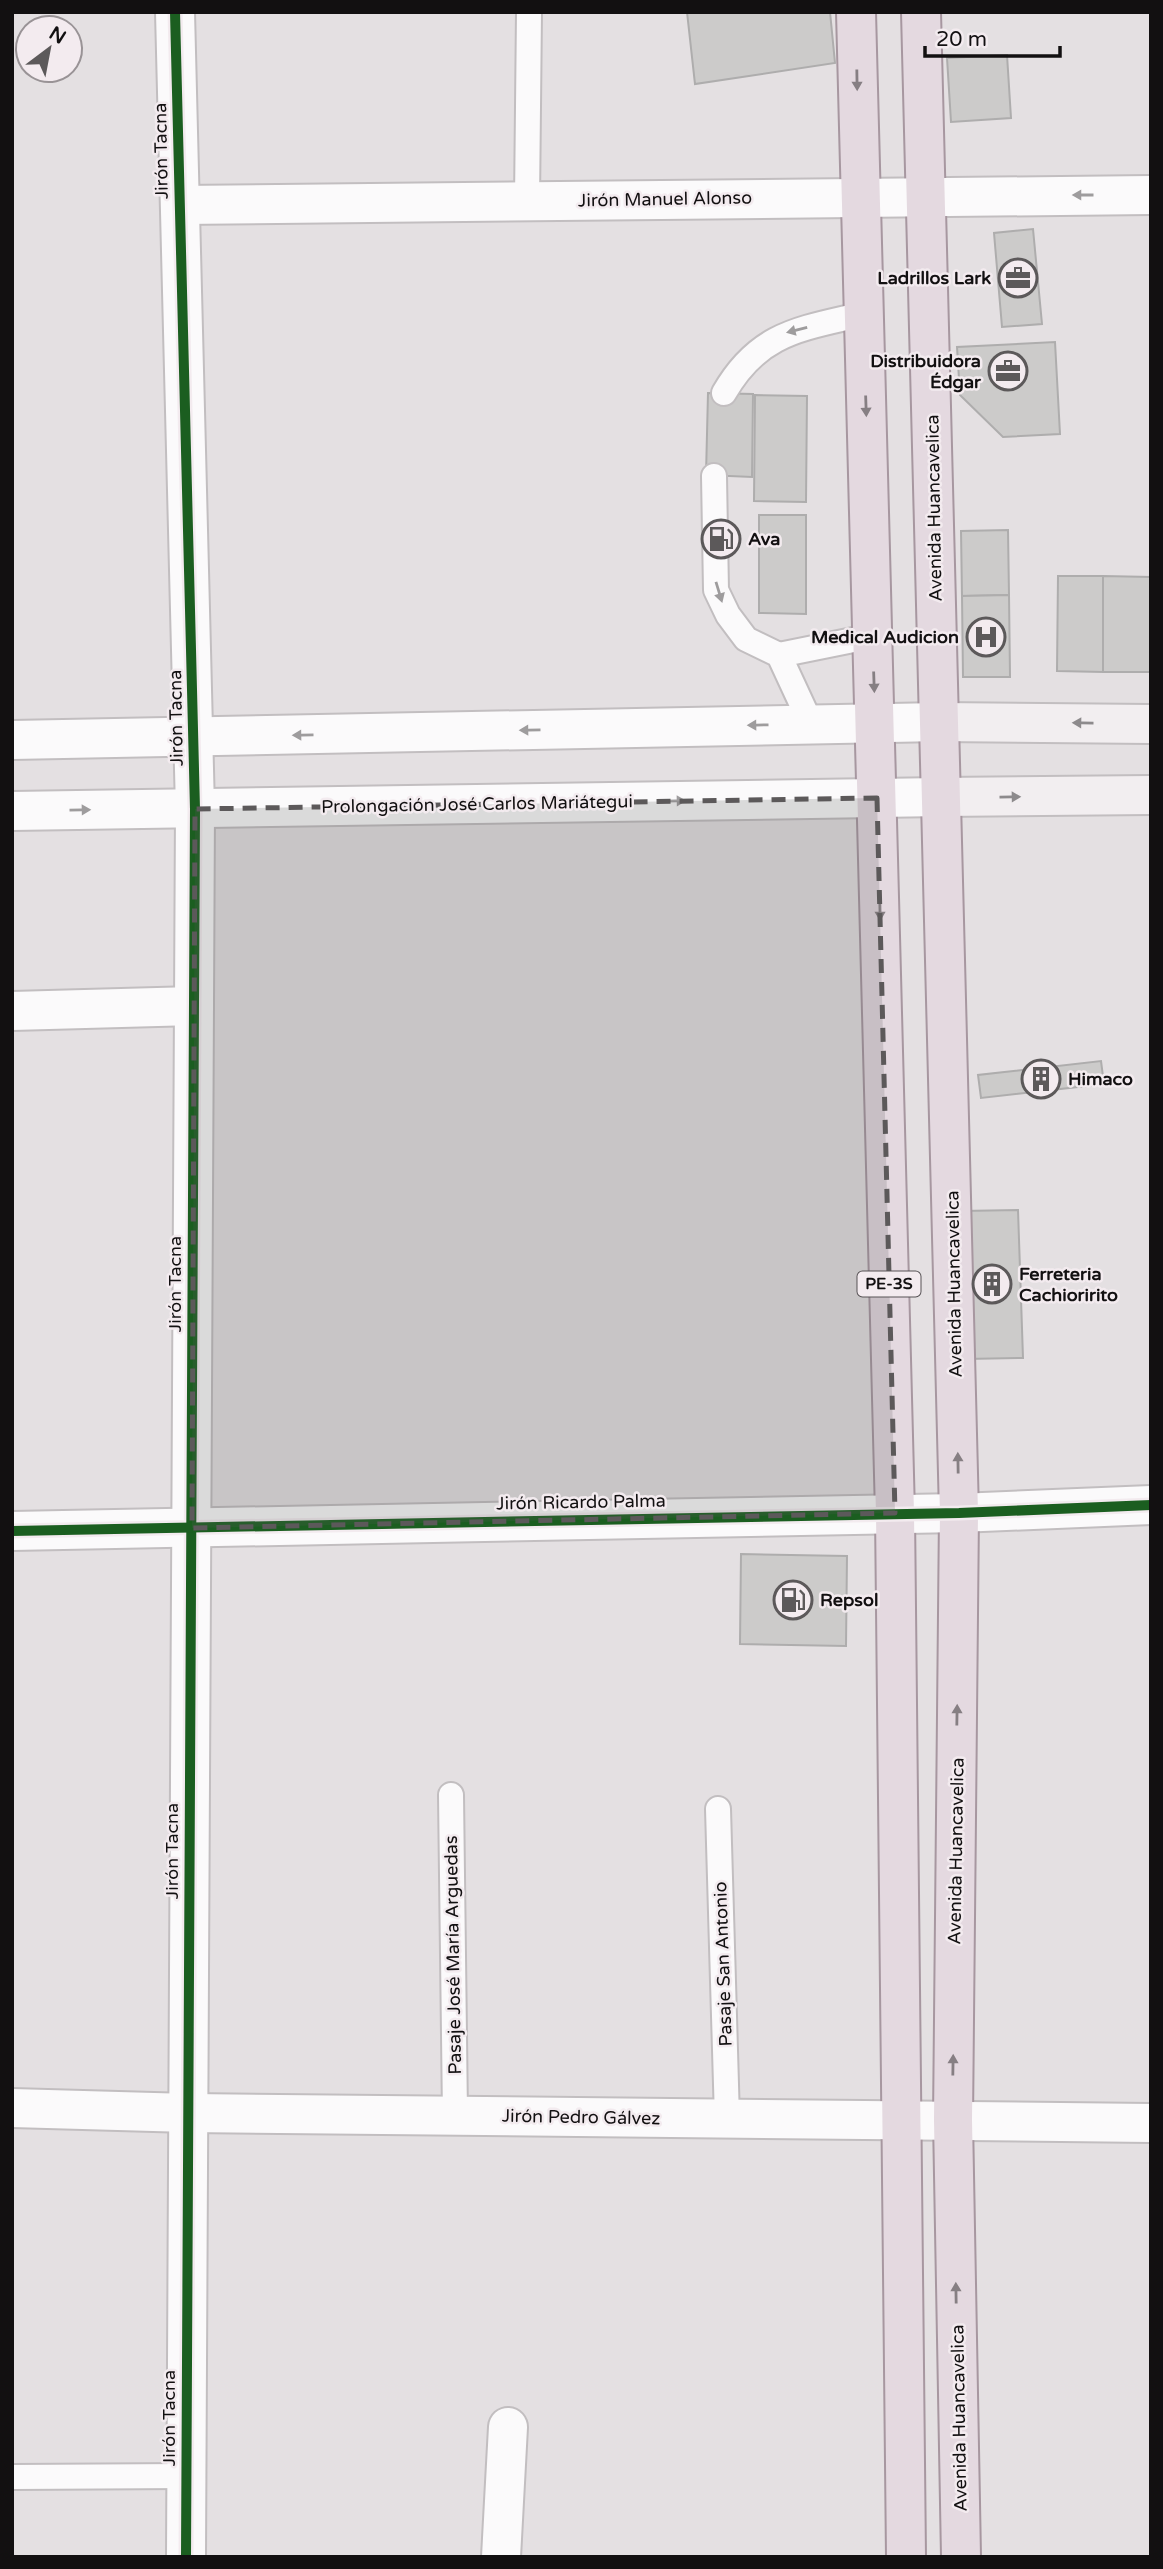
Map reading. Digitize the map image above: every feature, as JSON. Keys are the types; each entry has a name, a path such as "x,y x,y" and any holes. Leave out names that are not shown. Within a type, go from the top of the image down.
{"highway":[{"name":"PE-3S","path":"856,12 895,1513 906,2557"},
{"name":"Avenida Huancavelica","path":"922,12 960,1513 953,2120 961,2557"}],"main road":[{"path":"940,722 1151,724"},
{"path":"942,797 1151,795"}],"street":[{"name":"Jirón Tacna","path":"175,12 195,808 186,2557"},
{"name":"Jirón Manuel Alonso","path":"180,205 1151,195"},
{"path":"12,740 940,722"},
{"name":"Prolongación José Carlos Mariátegui","path":"12,811 942,797"},
{"path":"12,1012 194,1006"},
{"name":"Jirón Ricardo Palma","path":"12,1531 960,1513 1151,1505"},
{"name":"Jirón Pedro Gálvez","path":"12,2108 188,2113 1151,2123"},
{"path":"501,2557 508,2427"}],"lane":[{"path":"527,201 529,12"},
{"path":"724,393 733,376 760,349 783,334 863,314"},
{"path":"714,476 716,590 728,615 746,639 779,654 873,636"},
{"path":"779,654 811,724"},
{"name":"Pasaje José María Arguedas","path":"451,1795 454,2115"},
{"name":"Pasaje San Antonio","path":"718,1809 727,2119"},
{"path":"12,2477 186,2476"}],"highlighted area":[{"path":"877,798 895,1513 192,1528 195,809"}],"building":[{"path":"687,12 830,12 835,63 695,84"},
{"path":"1007,55 1011,118 951,122 947,58"},
{"name":"Ladrillos Lark","path":"1033,229 1042,324 1002,327 994,233"},
{"name":"Distribuidora Édgar","path":"1055,342 1060,434 1003,437 960,395 957,347"},
{"path":"708,393 753,394 752,477 706,475"},
{"path":"755,395 807,396 806,502 754,501"},
{"path":"759,515 806,515 806,614 759,613"},
{"path":"1008,530 1009,595 962,596 961,531"},
{"path":"1058,576 1103,576 1103,672 1057,671"},
{"path":"1103,576 1151,577 1151,672 1103,672"},
{"name":"Medical Audicion","path":"1009,595 1010,677 963,677 962,596"},
{"name":"Himaco","path":"1101,1061 1104,1084 981,1098 978,1075"},
{"name":"Ferreteria Cachioririto","path":"1018,1210 1023,1358 966,1359 962,1211"},
{"name":"Repsol","path":"741,1554 847,1556 846,1646 740,1644"}],"cycle path":[{"path":"175,12 195,809 186,2557"},
{"path":"12,1531 959,1513 1151,1505"}],"place":[{"name":"Ladrillos Lark","path":"1018,278"},
{"name":"Distribuidora Édgar","path":"1008,371"},
{"name":"Ava","path":"721,539"},
{"name":"Medical Audicion","path":"986,637"},
{"name":"Himaco","path":"1041,1079"},
{"name":"Ferreteria Cachioririto","path":"992,1284"},
{"name":"Repsol","path":"793,1600"}]}
